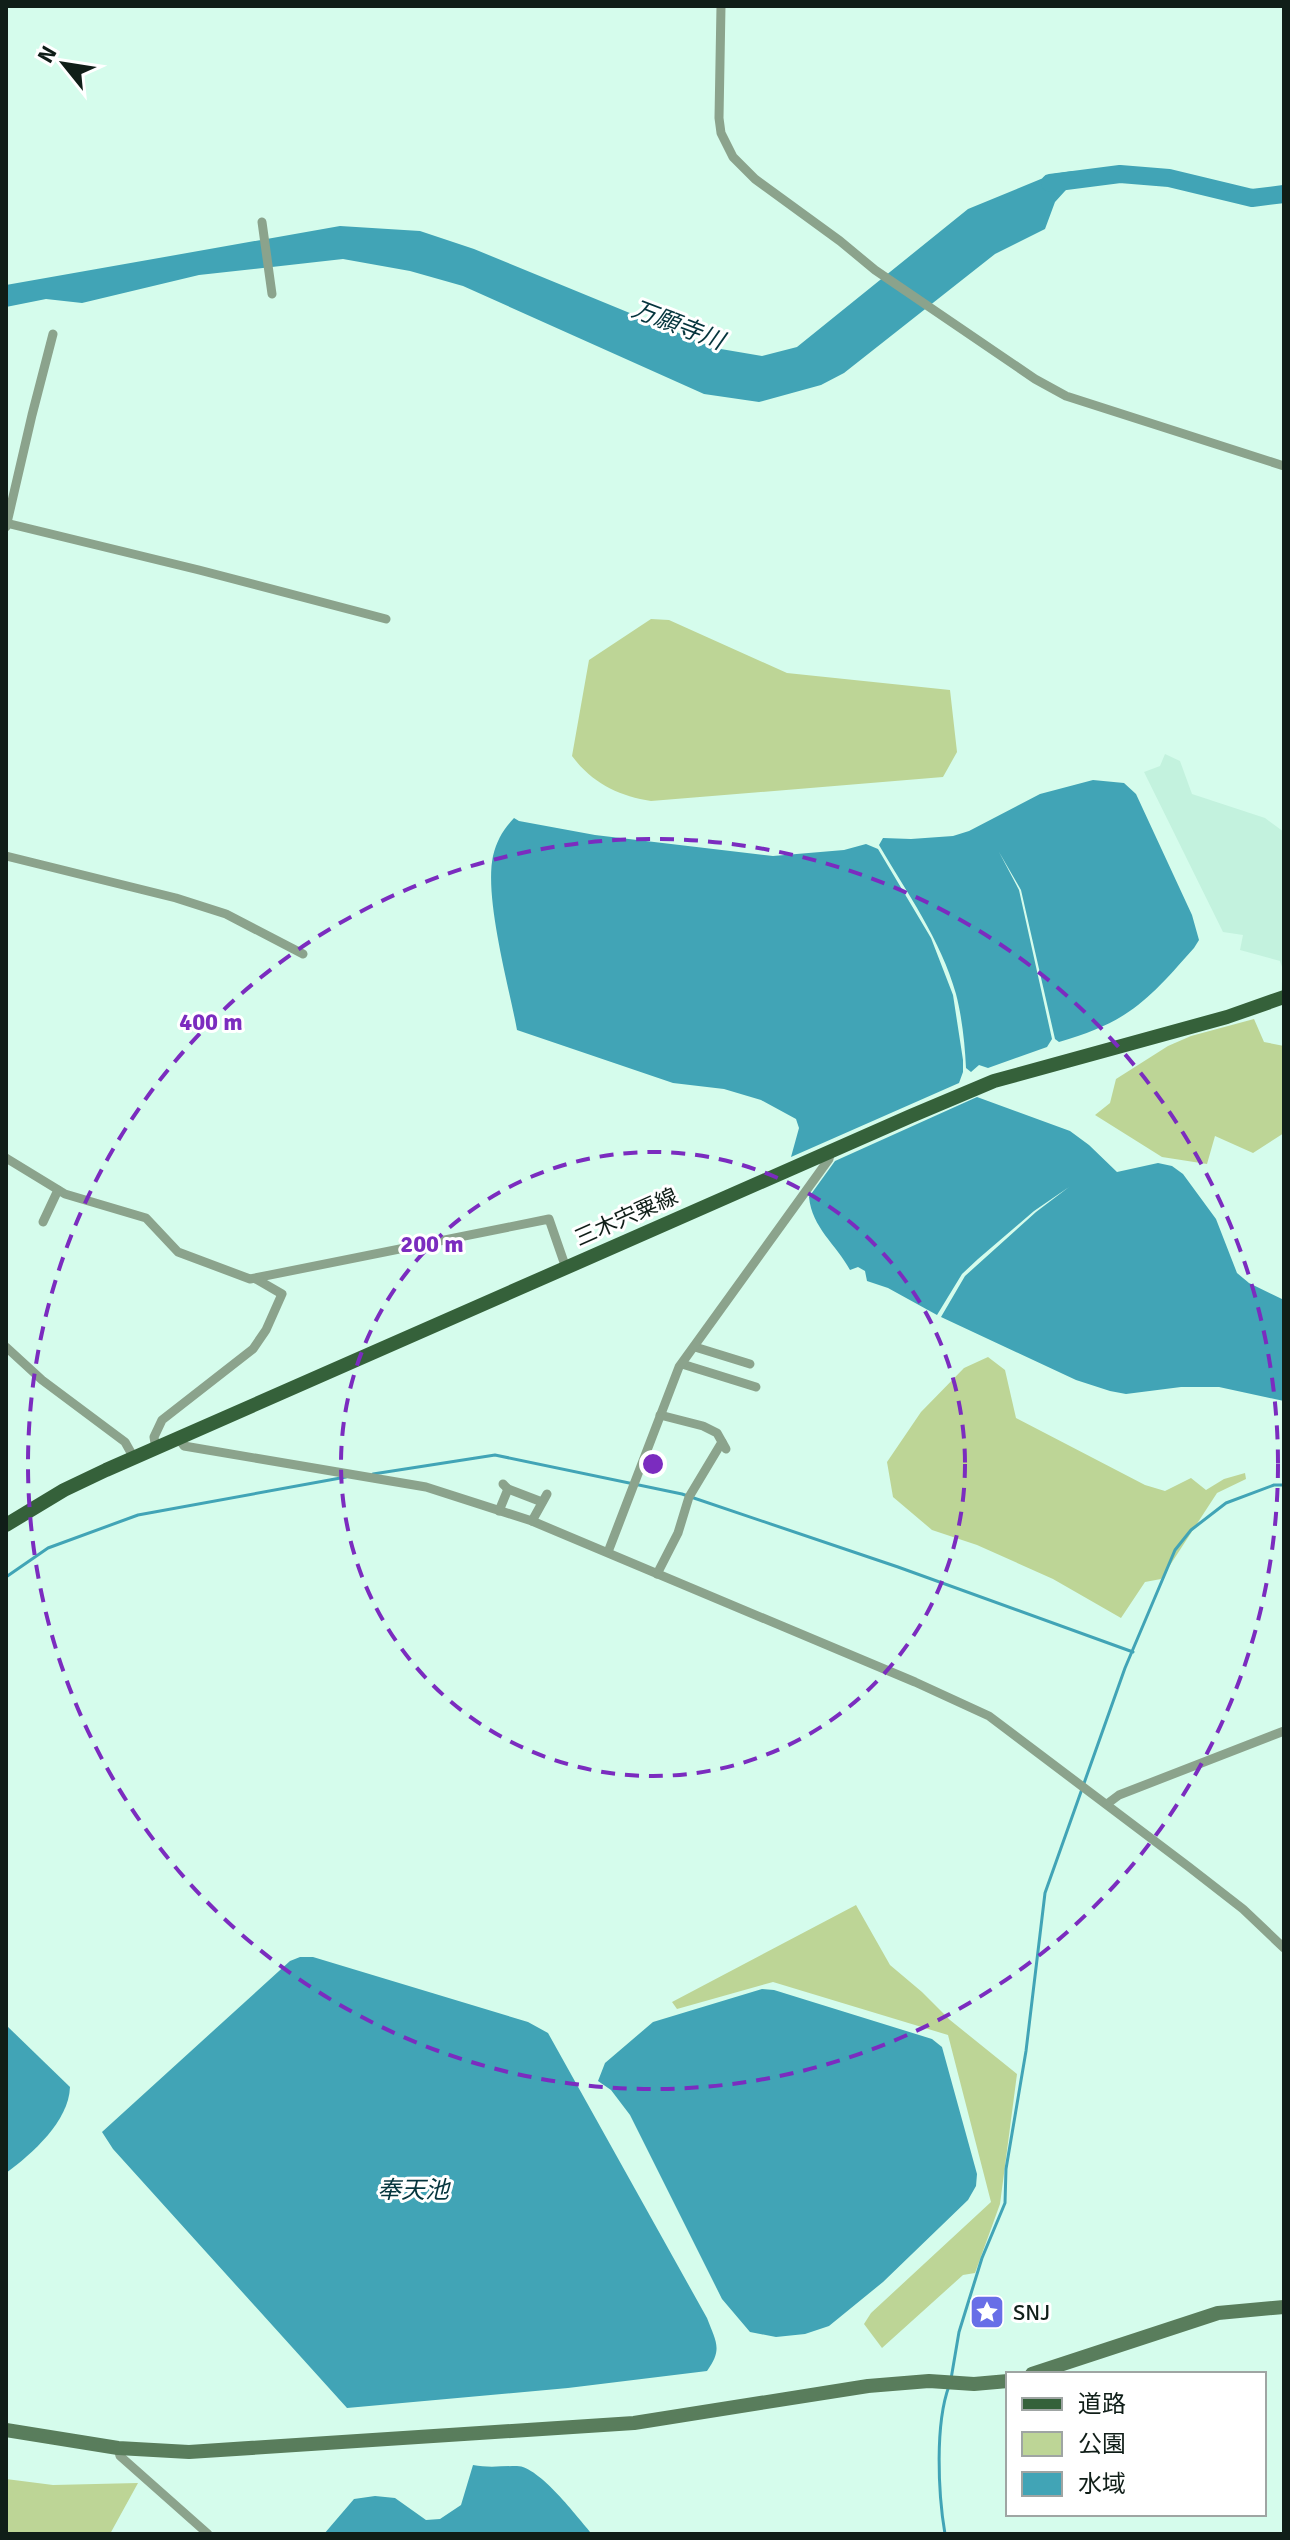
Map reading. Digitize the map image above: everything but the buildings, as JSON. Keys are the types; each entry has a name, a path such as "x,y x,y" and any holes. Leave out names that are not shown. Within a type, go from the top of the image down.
{"main road":[{"name":"三木宍粟線","path":"6,1525 64,1490 134,1458 994,1081 1227,1017 1284,997"}],"street":[{"path":"721,6 721,133 733,157 755,179 883,274 1035,379 1066,396 1284,466"},
{"path":"262,222 272,289"},
{"path":"53,334 6,525 199,570 386,619"},
{"path":"6,856 176,898 226,914 303,954"},
{"path":"608,1552 682,1364 829,1159 831,1151"},
{"path":"6,1158 74,1197 146,1218 178,1252 256,1279 282,1294 266,1330 253,1349 162,1420 154,1437 156,1449"},
{"path":"43,1222 58,1190"},
{"path":"256,1279 549,1219 566,1268"},
{"path":"6,1347 42,1380 125,1442 134,1458"},
{"path":"695,1347 750,1364"},
{"path":"682,1364 756,1387"},
{"path":"657,1574 681,1525 689,1497 724,1445 717,1433 703,1426 660,1415"},
{"path":"179,1439 184,1446 426,1487 532,1521 808,1635 989,1716 1243,1909 1284,1948"},
{"path":"499,1511 506,1487 545,1498 532,1521"},
{"path":"1107,1804 1119,1795 1284,1731"},
{"path":"1038,2372 1218,2313 1284,2307"},
{"path":"6,2430 118,2448 189,2452 619,2424 868,2386 1006,2381"},
{"path":"118,2448 120,2456 208,2534"}],"shaded area":[{"path":"1165,754 1180,761 1192,794 1265,818 1284,832 1284,990 1281,992 1283,970 1280,961 1240,950 1243,935 1223,932 1144,772 1160,766"}],"green space":[{"path":"651,619 669,620 787,673 950,690 957,752 943,777 651,801 617,792 588,774 572,756 589,660"},
{"path":"1254,1019 1264,1042 1284,1046 1284,1133 1253,1153 1215,1136 1207,1164 1162,1157 1095,1115 1110,1103 1116,1079 1168,1046 1191,1036"},
{"path":"988,1357 1005,1370 1016,1418 1145,1485 1165,1491 1191,1478 1206,1490 1224,1479 1245,1473 1246,1479 1217,1493 1161,1579 1145,1582 1121,1618 1053,1579 977,1545 932,1530 893,1497 887,1462 921,1412 964,1368"},
{"path":"856,1905 890,1965 950,2020 1017,2074 1000,2204 975,2273 963,2275 882,2348 864,2324 871,2313 991,2202 948,2035 773,1982 677,2009 672,2002"},
{"path":"6,2479 53,2485 138,2483 110,2534 6,2534"}],"water":[{"path":"1073,171 1075,180 1055,202 1045,229 995,254 844,373 821,385 759,402 704,394 463,286 410,271 343,259 199,275 82,303 46,299 6,307 6,285 340,226 420,231 474,249 715,348 762,356 797,347 968,209 1053,174"},
{"path":"1093,780 1124,783 1136,794 1192,915 1199,940 1163,982 1136,1007 1103,1026 1059,1042 1055,1039 1021,890 999,852 1019,890 1052,1039 1047,1047 988,1068 979,1065 971,1072 966,1068 960,1012 950,974 922,917 879,845 883,838 953,836 969,831 1040,794"},
{"path":"514,818 595,835 773,856 844,850 866,844 878,849 931,938 953,995 963,1060 959,1083 791,1157 799,1128 796,1119 761,1100 724,1089 673,1083 517,1030 495,918 491,874 496,845"},
{"path":"977,1097 1070,1131 1117,1172 1158,1163 1172,1166 1183,1174 1216,1219 1237,1273 1249,1283 1284,1300 1284,1401 1219,1387 1181,1387 1126,1394 1110,1391 1076,1380 941,1317 965,1276 1036,1212 1069,1187 1034,1211 962,1274 937,1315 888,1288 867,1281 865,1271 858,1267 850,1270 820,1227 809,1197 835,1161"},
{"name":"奉天池","path":"313,1957 528,2022 548,2033 707,2318 716,2351 707,2371 568,2388 347,2408 113,2149 102,2132 290,1961"},
{"path":"762,1989 774,1990 932,2039 942,2047 977,2174 976,2186 968,2200 883,2282 829,2326 805,2334 776,2337 750,2332 722,2299 630,2115 611,2090 598,2081 605,2063 653,2022"},
{"path":"6,2025 70,2087 68,2100 56,2124 27,2156 6,2173"},
{"path":"473,2465 526,2468 558,2494 592,2534 324,2534 354,2499 375,2496 395,2498 426,2520 440,2519 461,2505"}],"waterway":[{"name":"万願寺川","path":"1050,183 1120,174 1169,178 1252,198 1284,194"},
{"path":"373,1474 495,1455 682,1494 898,1567 1133,1652"},
{"path":"6,1577 48,1548 138,1515 346,1477"},
{"path":"951,2379 959,2332 982,2258 1005,2203 1006,2169 1026,2051 1045,1893 1125,1668 1175,1550 1191,1530 1226,1503 1274,1485 1284,1485"},
{"path":"945,2534 939,2459 941,2419 949,2386"}],"place":[{"name":"SNJ","path":"987,2312"}]}
